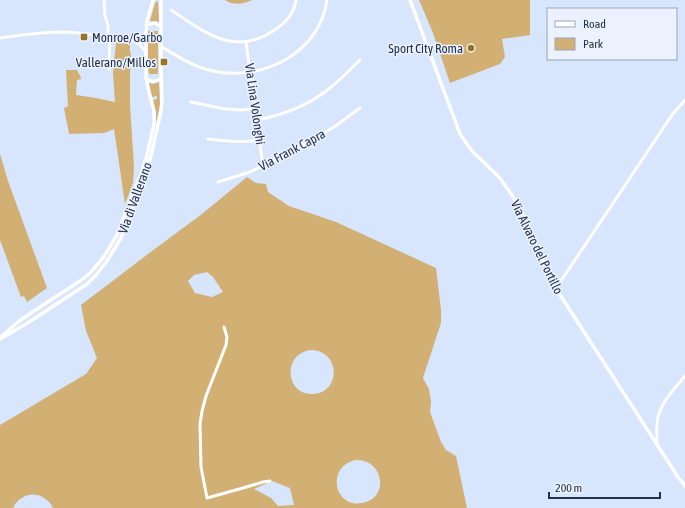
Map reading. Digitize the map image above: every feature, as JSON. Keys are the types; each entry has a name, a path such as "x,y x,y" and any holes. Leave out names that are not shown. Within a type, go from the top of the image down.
{"street":[{"path":"104,0 109,37 109,69"},
{"name":"Via di Vallerano","path":"0,338 23,318 87,276 98,265 110,247 119,229 139,179 153,129 154,111 146,78 146,25 153,0"},
{"name":"Via di Vallerano","path":"0,338 26,324 87,284 101,270 111,256 123,231 148,168 162,109 160,46 161,0"},
{"path":"171,10 206,33 215,37 228,41 246,42 264,37 283,24 291,15 296,0"},
{"path":"160,46 186,61 205,69 223,72 250,72 263,69 291,56 304,46 319,26 325,12 327,0"},
{"name":"Via Alvaro del Portillo","path":"410,0 460,134 472,151 499,177 512,195 522,212 555,287 685,486"},
{"path":"146,25 155,23 161,27"},
{"path":"0,38 60,32 77,33 131,40 139,44 146,52"},
{"path":"131,40 141,38 146,33"},
{"name":"Via Lina Volonghi","path":"246,42 263,166"},
{"path":"257,120 286,112 312,100 330,88 360,60"},
{"path":"146,78 153,82 156,82 161,78"},
{"path":"555,287 563,278 672,115 685,100"},
{"path":"192,102 228,110 255,109"},
{"name":"Via Frank Capra","path":"218,182 246,174 263,166 316,138 360,108"},
{"path":"208,139 241,142 260,140"},
{"path":"224,327 227,337 226,346 206,396 200,424 201,467 207,498 263,482 270,482"},
{"path":"657,443 657,424 660,410 666,399 685,376"}],"green space":[{"path":"158,0 159,22 150,21 155,3"},
{"path":"225,0 252,0 238,4"},
{"name":"Sport City Roma","path":"419,0 530,0 530,35 502,39 505,57 500,64 450,83 433,33"},
{"path":"148,31 158,31 158,74 149,74 148,65 154,65 154,63 148,63"},
{"path":"116,43 130,44 131,53 130,105 134,167 133,183 125,204 114,129 104,133 69,134 64,108 68,106 66,70 77,70 81,78 77,80 76,95 115,102 113,73"},
{"path":"159,82 160,105 156,124 156,113 153,100 157,99 157,96 152,97 149,83 153,84"},
{"path":"0,154 8,181 47,288 27,302 24,296 21,297 0,240"},
{"path":"247,177 256,183 266,184 268,192 289,206 336,222 436,268 441,323 423,378 429,389 431,402 430,412 441,442 446,450 456,456 467,508 53,508 44,498 33,494 22,498 13,508 0,508 0,425 86,374 97,358 86,331 81,305 202,214","holes":["207,272 213,277 223,292 212,297 195,293 188,281 194,275","312,350 322,352 329,358 333,365 334,373 332,381 328,387 321,392 312,394 303,392 296,387 292,381 292,365 296,358 303,352","355,460 365,461 372,465 377,472 380,479 380,487 377,494 371,500 362,503 352,503 345,499 340,493 337,486 337,478 340,470 346,464","272,481 290,488 294,505 278,506 271,498 254,489"]}],"place":[{"name":"Monroe/Garbo","path":"84,37"},
{"name":"Sport City Roma","path":"471,48"},
{"name":"Vallerano/Millos","path":"164,62"}]}
